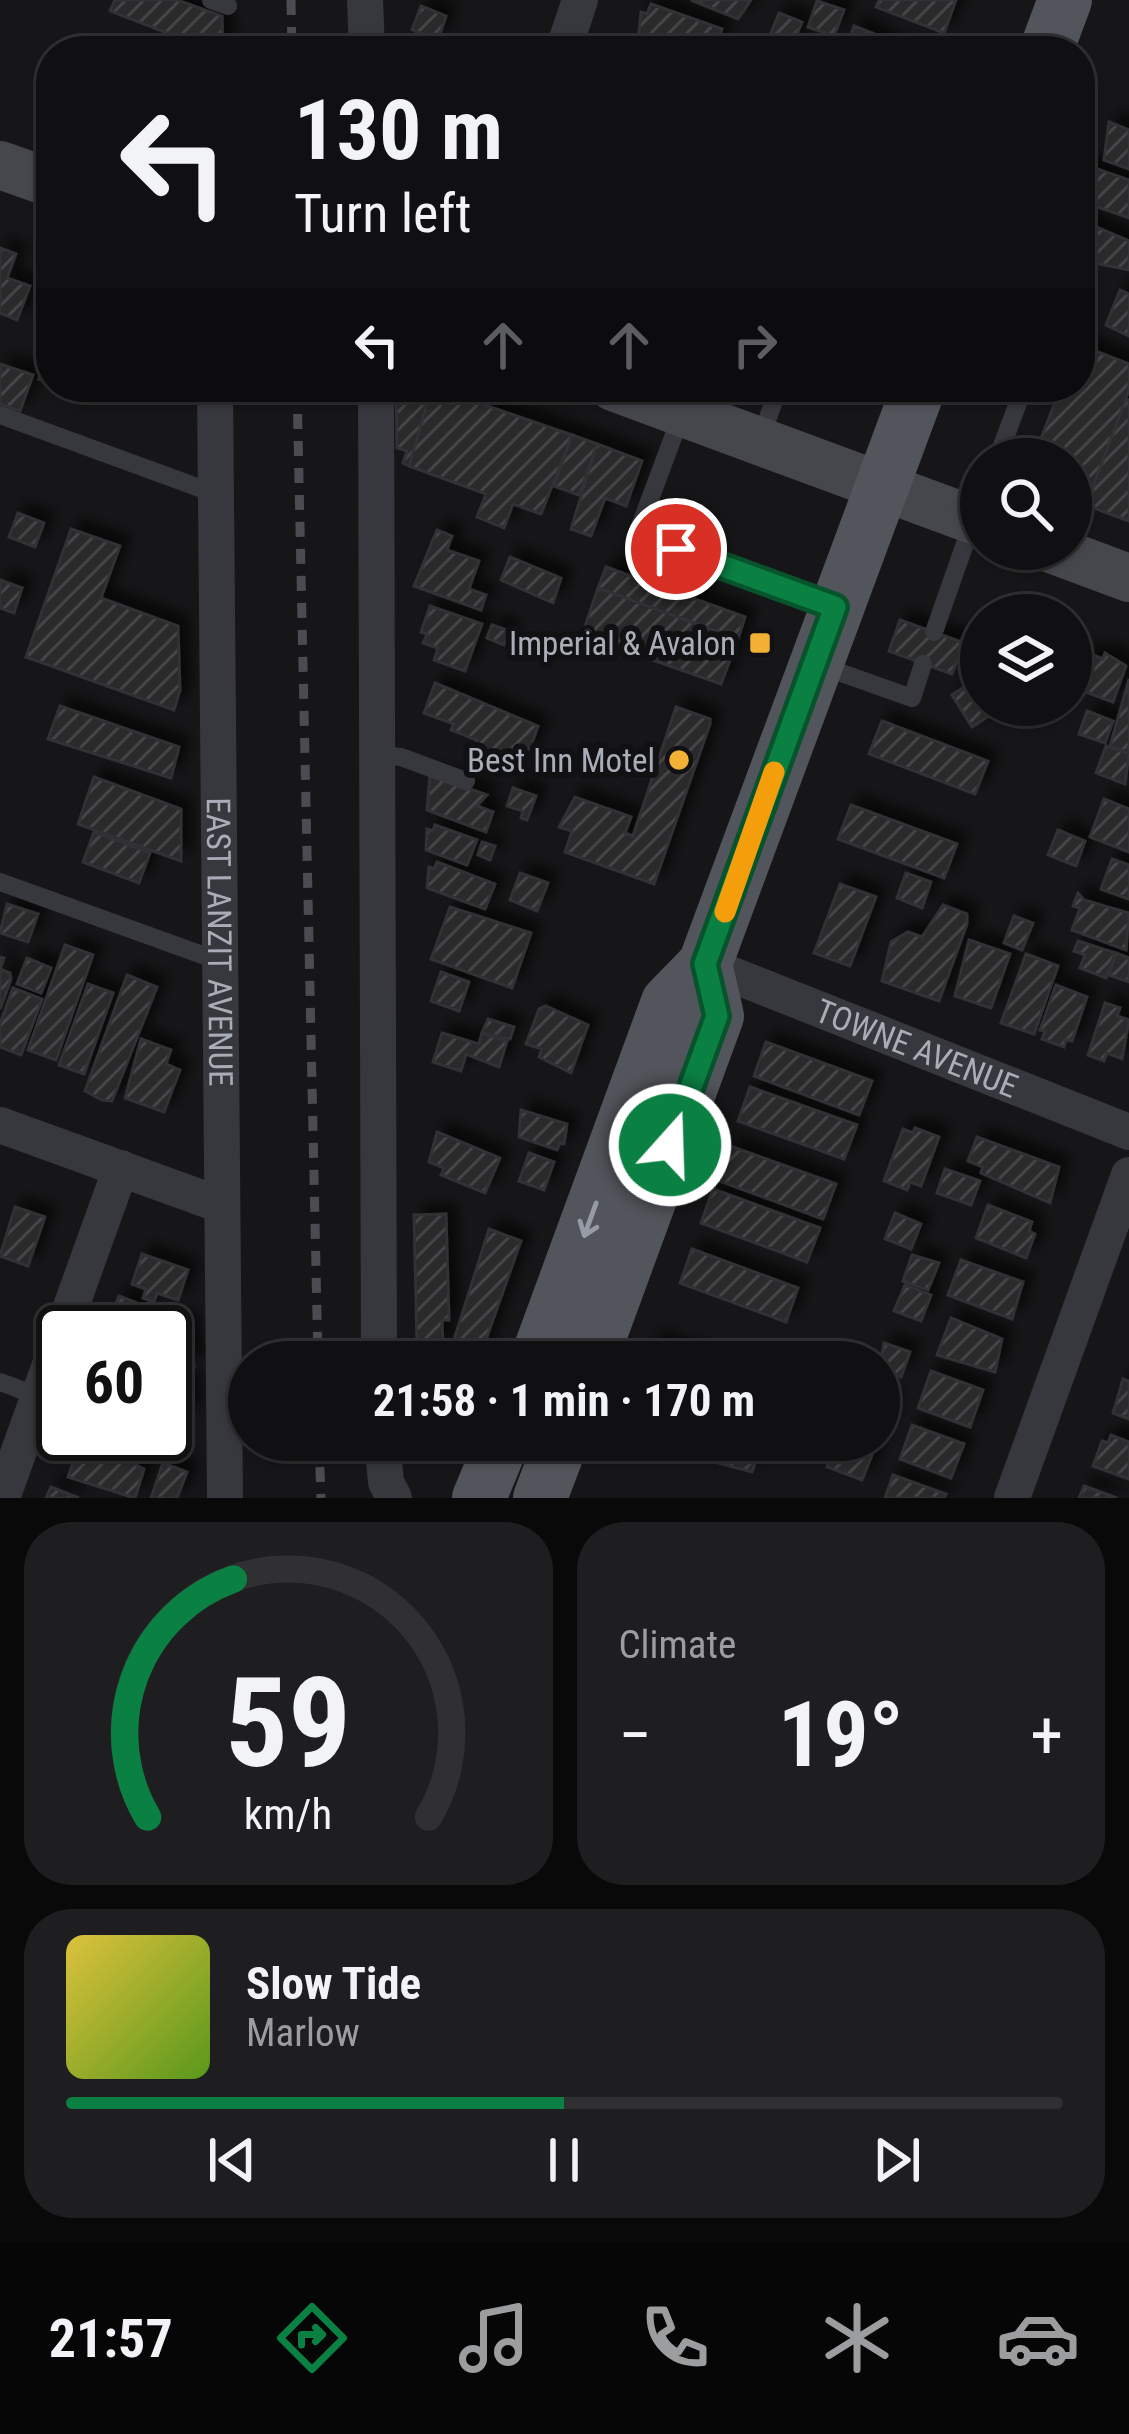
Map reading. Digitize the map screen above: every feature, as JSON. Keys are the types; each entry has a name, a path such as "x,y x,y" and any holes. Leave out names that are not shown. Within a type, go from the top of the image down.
{"main road":[{"path":"1052,36 1065,0"},
{"path":"0,165 36,178"},
{"path":"654,402 880,486 960,509"},
{"path":"544,1341 668,1002 705,964 913,402"},
{"path":"1092,564 1129,578"},
{"path":"598,1341 717,1016 705,964"},
{"path":"479,1498 494,1461"},
{"path":"540,1498 554,1461"}],"street":[{"path":"365,0 366,36"},
{"path":"568,36 580,0"},
{"name":"EAST LANZIT AVENUE","path":"215,402 225,1498"},
{"path":"376,402 379,1341"},
{"name":"TOWNE AVENUE","path":"705,964 1129,1132"},
{"path":"0,1126 221,1205"},
{"path":"71,1305 121,1168"},
{"path":"1012,1498 1129,1174"},
{"path":"2,1498 36,1402"},
{"path":"384,1461 394,1498"}],"lane":[{"path":"759,441 773,402"},
{"path":"1005,438 1019,402"},
{"path":"682,412 637,534 835,607"},
{"path":"0,415 216,494"},
{"path":"934,632 960,562"},
{"path":"814,664 912,698 923,664"},
{"path":"378,755 401,758 466,781"},
{"path":"0,882 219,961"},
{"path":"0,1382 36,1395"}],"building":[{"path":"115,0 177,0 222,16 223,36 170,36 110,11"},
{"path":"691,0 751,0 738,19"},
{"path":"879,0 956,0 944,33 876,7"},
{"path":"817,1 844,10 834,36 808,27"},
{"path":"651,4 722,29 719,36 638,36 641,12 647,14"},
{"path":"421,6 446,16 439,36 412,30"},
{"path":"779,13 802,22 796,36 770,36"},
{"path":"854,26 875,34 874,36 850,36"},
{"path":"1109,122 1129,130 1129,169 1104,160"},
{"path":"1095,168 1129,180 1129,218 1095,206"},
{"path":"1095,226 1129,241 1129,270 1095,263"},
{"path":"0,248 16,254 7,278 30,286 17,320 0,313"},
{"path":"1120,290 1129,294 1129,336 1106,325"},
{"path":"1095,351 1129,364 1129,390 1092,489 1092,438 1041,438 1055,402 1095,402"},
{"path":"0,364 33,375 20,411 0,404"},
{"path":"1129,400 1129,521 1092,507 1092,489"},
{"path":"396,402 428,402 409,466 403,463 407,451 397,448"},
{"path":"428,402 476,402 572,435 541,514 513,504 504,528 477,517 486,494 409,466"},
{"path":"572,435 597,444 579,495 554,486"},
{"path":"597,444 642,461 626,506 605,498 591,536 571,529"},
{"path":"18,513 44,523 35,547 9,537"},
{"path":"71,529 120,546 101,598 178,626 180,690 174,710 26,657"},
{"path":"437,530 452,536 447,550 479,561 469,589 486,595 481,610 414,586"},
{"path":"510,557 561,578 553,603 501,580"},
{"path":"606,567 745,617 738,639 598,588"},
{"path":"0,580 22,588 14,613 0,608"},
{"path":"598,588 738,639 721,684 582,635"},
{"path":"430,606 482,624 465,671 434,660 438,648 423,643 427,634 421,632"},
{"path":"900,620 960,642 952,674 889,651"},
{"path":"492,625 509,631 504,645 487,638"},
{"path":"1105,653 1126,666 1113,702 1092,694 1092,655 1103,659"},
{"path":"1129,679 1129,753 1110,746"},
{"path":"435,683 538,726 525,763 475,745 477,740 451,730 454,724 424,713"},
{"path":"60,706 179,747 171,778 48,739"},
{"name":"Best Inn Motel","path":"676,707 710,719 710,724 654,884 565,852 572,831 559,827 575,797 631,817 625,833 633,836"},
{"path":"1092,713 1113,721 1105,743 1079,734 1082,726 1092,726"},
{"path":"882,721 988,761 975,794 869,754"},
{"path":"1106,746 1129,754 1125,784 1096,773"},
{"path":"430,775 487,795 477,806 493,812 486,832 427,810"},
{"path":"94,777 181,809 181,861 78,824"},
{"path":"513,788 536,796 527,820 521,818 523,811 507,806"},
{"path":"1104,799 1129,809 1129,852 1090,837"},
{"path":"851,805 957,844 944,878 838,839"},
{"path":"435,825 477,840 467,865 426,850 427,829 433,831"},
{"path":"1058,830 1085,841 1076,866 1048,855"},
{"path":"94,832 150,853 139,883 83,862"},
{"path":"482,842 495,846 490,860 478,855"},
{"path":"1112,859 1129,865 1129,899 1101,889"},
{"path":"437,862 495,884 485,909 427,888 429,867 434,869"},
{"path":"520,873 548,883 537,911 510,900"},
{"path":"906,873 931,882 922,908 897,898"},
{"path":"840,884 876,897 850,966 814,953"},
{"path":"1078,893 1084,900 1129,913 1126,950 1072,930 1080,908 1073,906"},
{"path":"7,904 38,914 28,942 0,933"},
{"path":"943,905 967,914 967,924 939,1001 882,981 891,942 908,932 922,937"},
{"path":"450,907 531,933 512,988 431,959"},
{"path":"1014,916 1033,923 1022,950 1004,943"},
{"path":"969,940 1010,954 991,1008 955,996"},
{"path":"1078,941 1115,953 1106,978 1080,968 1085,955 1074,951"},
{"path":"65,945 93,955 56,1060 28,1050"},
{"path":"1116,953 1129,958 1129,982 1109,975"},
{"path":"1026,954 1058,966 1034,1034 1001,1023"},
{"path":"27,958 51,968 41,993 17,984"},
{"path":"0,969 10,973 11,979 0,1009"},
{"path":"441,972 469,982 459,1011 431,1001"},
{"path":"127,975 157,987 112,1101 102,1100 85,1091"},
{"path":"88,984 113,993 84,1074 59,1065"},
{"path":"1056,985 1087,997 1072,1041 1066,1040 1064,1047 1042,1039 1045,1031 1040,1030"},
{"path":"13,988 42,999 21,1055 0,1047 0,1024"},
{"path":"1105,1003 1120,1008 1117,1016 1129,1020 1122,1059 1107,1053 1104,1061 1088,1055"},
{"path":"546,1006 588,1025 571,1073 539,1057 542,1049 526,1044 539,1009"},
{"path":"488,1019 514,1027 510,1039 482,1033"},
{"path":"442,1033 479,1044 482,1033 507,1041 499,1067 466,1054 461,1071 433,1062"},
{"path":"141,1039 171,1050 166,1064 180,1070 164,1112 125,1098"},
{"path":"766,1042 872,1081 859,1115 754,1076"},
{"path":"750,1087 857,1125 844,1159 738,1121"},
{"path":"521,1110 567,1124 564,1144 557,1150 519,1137"},
{"path":"915,1128 939,1137 921,1186 910,1182 907,1190 884,1181 903,1129 913,1133"},
{"path":"437,1132 500,1158 485,1193 441,1175 444,1168 429,1162"},
{"path":"977,1137 1059,1167 1050,1203 981,1173 983,1167 968,1161"},
{"path":"730,1146 836,1184 823,1219 717,1180"},
{"path":"529,1153 554,1162 544,1190 519,1181"},
{"path":"945,1169 980,1181 971,1205 937,1193"},
{"path":"713,1189 820,1228 807,1262 701,1223"},
{"path":"988,1205 1032,1222 1029,1231 1035,1234 1026,1258 976,1238"},
{"path":"15,1207 45,1217 28,1266 0,1256"},
{"path":"895,1213 921,1224 911,1249 885,1239"},
{"path":"446,1214 449,1320 442,1320 443,1341 417,1341 414,1215"},
{"path":"489,1229 521,1241 485,1341 454,1341"},
{"path":"692,1249 798,1288 786,1322 680,1283"},
{"path":"142,1254 188,1270 178,1300 157,1293 154,1302 143,1298 146,1289 132,1284"},
{"path":"912,1255 939,1263 928,1290 903,1281"},
{"path":"961,1260 1023,1282 1012,1319 948,1295"},
{"path":"905,1285 931,1295 921,1321 894,1311"},
{"path":"119,1296 142,1305 115,1305"},
{"path":"951,1318 1002,1339 995,1372 937,1355"},
{"path":"900,1349 910,1352 900,1377"},
{"path":"931,1371 983,1390 970,1427 918,1408"},
{"path":"1123,1379 1129,1381 1129,1419 1113,1413"},
{"path":"912,1425 964,1444 951,1478 900,1459"},
{"path":"1111,1435 1129,1442 1129,1479 1093,1466 1102,1441 1108,1443"},
{"path":"74,1461 128,1461 144,1469 135,1498 68,1477"},
{"path":"710,1461 756,1461 752,1472"},
{"path":"829,1461 870,1461 862,1480 827,1467"},
{"path":"163,1463 187,1472 177,1498 151,1498"},
{"path":"893,1475 946,1494 944,1498 885,1498"},
{"path":"1084,1486 1117,1498 1079,1498"},
{"path":"51,1487 79,1498 46,1498"}],"railway":[{"path":"291,0 292,36"},
{"path":"297,402 318,1341"},
{"path":"320,1461 321,1498"}],"slow traffic":[{"path":"725,912 774,772"}],"place":[{"name":"Imperial & Avalon","path":"760,643"},
{"name":"Best Inn Motel","path":"679,760"}],"route":[{"path":"670,1145 717,1016 705,964 835,607 676,549"}]}
